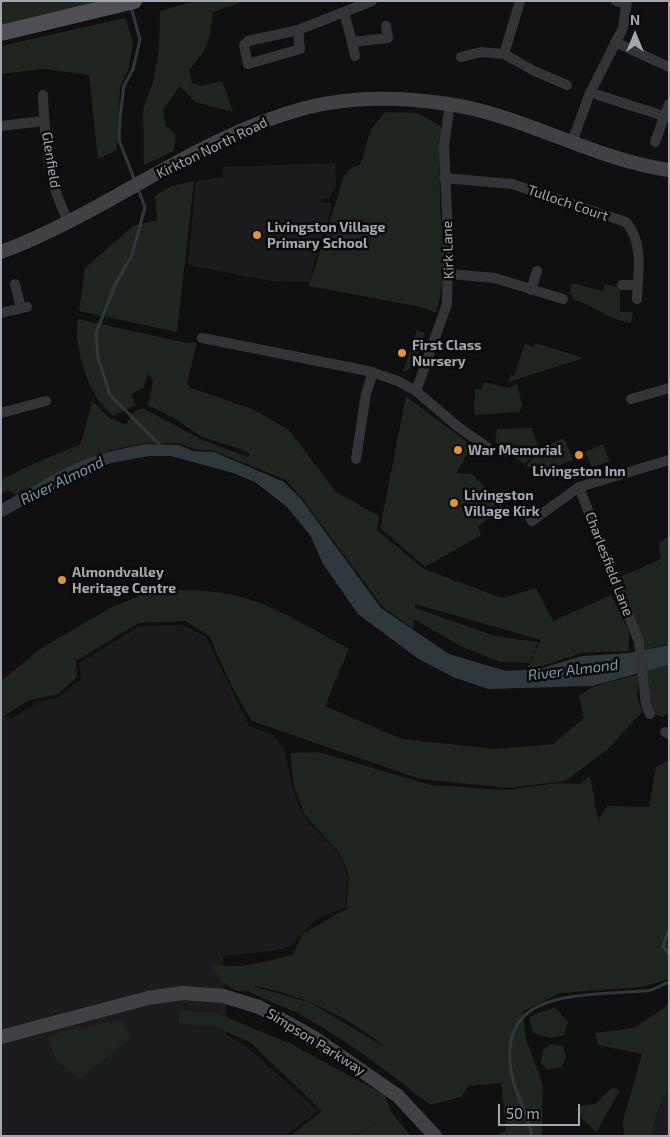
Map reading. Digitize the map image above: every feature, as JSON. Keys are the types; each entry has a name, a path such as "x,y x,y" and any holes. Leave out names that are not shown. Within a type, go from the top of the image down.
{"main road":[{"path":"1,33 134,1"},
{"name":"Kirkton North Road","path":"1,252 69,222 122,192 249,127 307,108 352,100 386,99 450,104 476,110 617,158 669,170"},
{"name":"Simpson Parkway","path":"1,1037 148,998 183,993 223,996 259,1007 313,1037 398,1096 435,1136"}],"street":[{"path":"298,30 300,49 248,64 244,45 248,41 298,30 372,1"},
{"path":"504,54 520,1"},
{"path":"572,142 590,93 622,28 626,3 616,1"},
{"path":"344,12 355,56"},
{"path":"352,42 388,38 386,26"},
{"path":"615,42 669,67"},
{"path":"461,57 481,52 504,54 534,71 567,85"},
{"name":"Glenfield","path":"43,95 48,164 53,186 69,222"},
{"path":"598,95 664,116"},
{"name":"Kirk Lane","path":"416,391 447,304 449,274 444,145 450,104"},
{"path":"655,142 669,104"},
{"path":"1,126 44,121"},
{"name":"Tulloch Court","path":"444,178 512,184 626,222 634,232 638,242 637,299"},
{"path":"531,290 537,271"},
{"path":"449,274 494,278 562,299"},
{"path":"1,313 24,308 15,284"},
{"path":"622,285 637,285"},
{"path":"202,338 373,372 398,381 416,391 457,426 487,447"},
{"path":"356,459 366,394 373,372"},
{"path":"631,399 669,388"},
{"path":"1,413 46,401"},
{"path":"529,515 532,520 580,487 669,460"},
{"name":"Charlesfield Lane","path":"580,487 639,642 646,705 650,714"}],"shaded area":[{"path":"1,1 113,1 1,25"},
{"path":"195,1 244,1 213,12 207,44 189,70 192,83 201,86 222,81 233,112 195,102 180,86 163,110 165,125 176,134 174,151 144,165 143,109 153,82 159,49 160,11"},
{"path":"125,18 133,42 129,68 120,88 117,150 98,159 89,75 44,69 1,74 1,46"},
{"path":"385,112 418,113 441,126 440,178 443,269 440,299 436,313 421,307 309,286 344,176 351,168 361,164 370,131"},
{"name":"Livingston Village Primary School","path":"335,163 336,186 329,198 321,199 322,203 331,203 331,211 315,259 310,282 271,281 188,265 196,181 223,177 223,167"},
{"path":"194,181 177,332 79,311 85,268 133,226 157,220 155,196 171,186"},
{"path":"572,283 603,291 605,284 620,288 620,312 633,312 631,323 615,319 572,299 573,295 569,294"},
{"path":"78,319 187,343 197,342 187,383 191,388 252,409 289,430 335,491 379,516 377,530 424,569 502,598 536,588 553,621 611,595 629,631 629,651 582,653 539,667 528,667 541,640 415,604 415,608 495,636 539,642 529,663 500,662 460,646 414,619 413,629 382,606 302,498 286,480 214,451 194,449 179,443 146,443 112,450 83,460 16,495 8,490 1,494 1,480 28,466 81,444 92,401 108,417 126,425 133,412 143,408 202,440 248,457 250,454 241,449 202,437 177,420 148,405 153,380 148,373 143,388 131,394 136,405 113,416 97,398 84,370 77,337"},
{"path":"417,330 425,333 420,350 412,366 403,372"},
{"path":"535,343 584,358 508,382 511,375 514,376 525,344 534,347"},
{"path":"484,382 509,388 517,384 522,405 520,412 474,415 475,389 481,390"},
{"path":"406,396 472,446 456,473 472,474 492,494 497,513 477,527 481,535 425,567 380,528"},
{"path":"532,428 539,448 524,465 495,442 497,429"},
{"path":"564,438 573,460 554,467 556,473 539,472 526,466 541,448"},
{"path":"603,444 610,461 592,468 585,452"},
{"path":"669,536 669,644 646,649 620,577 661,559 659,543"},
{"path":"153,590 211,592 245,598 285,614 349,649 325,706 402,739 497,749 553,744 584,718 579,696 592,687 639,674 637,696 642,712 607,750 565,781 508,788 420,779 252,721 231,685 209,635 185,621 139,623 76,661 77,677 58,694 30,700 1,718 1,681 40,649 110,608"},
{"path":"183,625 206,637 249,726 273,735 284,749 299,806 308,822 339,854 348,876 345,908 317,918 291,946 273,951 223,956 227,1035 246,1046 318,1111 285,1136 1,1136 1,715 11,719 38,702 59,697 81,679 79,663 140,626"},
{"path":"669,665 669,713 662,717 652,712 647,671"},
{"path":"318,752 431,785 507,790 557,783 580,784 590,776 598,820 607,806 649,807 656,767 669,760 669,979 642,987 560,993 523,1011 526,1040 543,1085 542,1136 497,1136 506,1130 501,1083 468,1086 461,1097 430,1105 344,1041 300,1014 249,992 249,990 237,991 231,988 216,973 209,962 219,965 240,966 293,955 302,934 346,909 349,875 340,854 305,815 294,787 290,753","holes":["249,985 286,994 311,1003","311,1003 322,1007 371,1036 386,1048"]},
{"path":"669,1001 669,1087 657,1111 651,1136 624,1136 623,1121 642,1054 598,1045 595,1033 634,1028 665,1007"},
{"path":"555,1007 568,1022 564,1035 550,1038 533,1033 529,1017"},
{"path":"179,1011 214,1012 291,1044 385,1095 391,1112 411,1136 357,1136 374,1124 355,1136 290,1136 322,1111 251,1043 216,1027 179,1023"},
{"path":"122,1020 131,1037 80,1079 56,1060 47,1037 71,1029"},
{"path":"551,1044 563,1046 566,1057 561,1067 548,1070 541,1063 543,1050"},
{"path":"613,1087 620,1091 596,1132 578,1115 580,1106 595,1104"},
{"path":"669,1087 669,1136 651,1136 657,1111"}],"water":[{"name":"River Almond","path":"147,444 179,445 193,451 214,452 284,482 301,499 381,608 449,654 506,671 539,669 582,656 629,653 669,645 669,665 592,686 488,689 453,677 417,658 358,614 323,564 310,535 287,507 255,482 233,473 171,456 150,456 111,463 78,476 1,518 1,504 62,470 99,455"}],"waterway":[{"path":"131,7 140,40 133,69 124,86 119,140 135,181"},
{"path":"138,189 145,207 132,255 115,285 96,333 98,358 110,395 161,446"},
{"path":"669,929 663,946 669,954"},
{"path":"532,1136 511,1070 510,1045 516,1026 528,1013 543,1004 562,998 648,991 669,982"}],"place":[{"name":"Livingston Village Primary School","path":"257,235"},
{"name":"First Class Nursery","path":"402,353"},
{"name":"War Memorial","path":"458,450"},
{"name":"Livingston Inn","path":"579,455"},
{"name":"Livingston Village Kirk","path":"454,503"},
{"name":"Almondvalley Heritage Centre","path":"62,580"}]}
